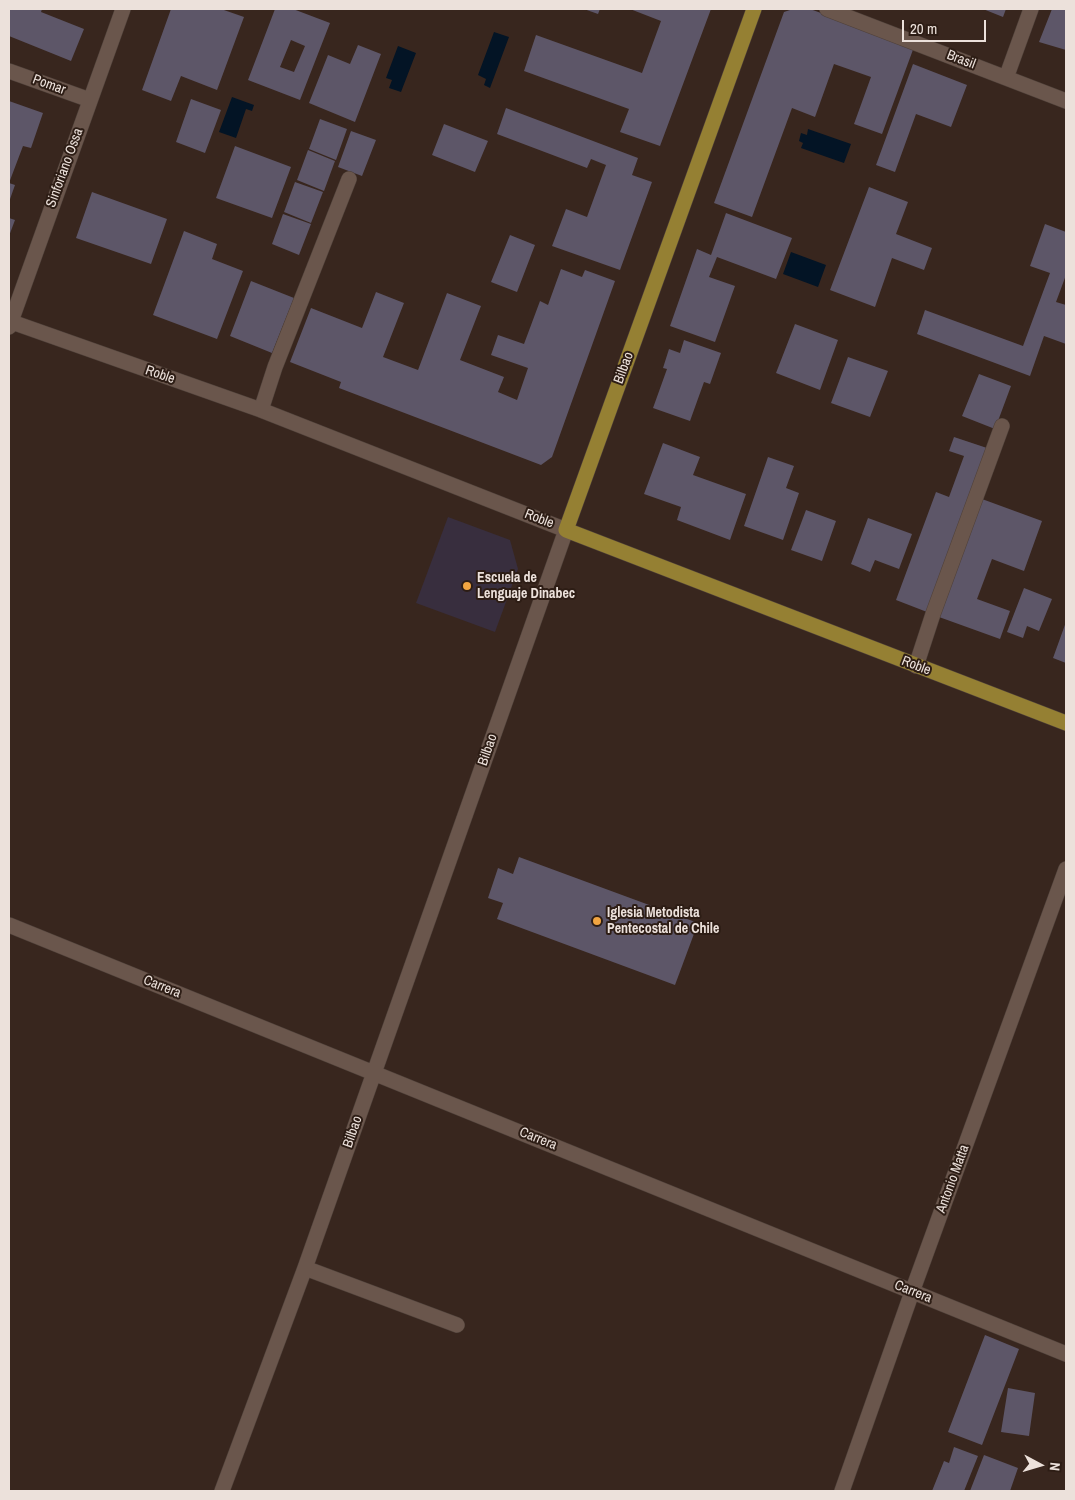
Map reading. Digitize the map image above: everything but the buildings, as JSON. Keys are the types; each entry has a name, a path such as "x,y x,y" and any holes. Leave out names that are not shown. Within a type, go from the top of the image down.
{"main road":[{"name":"Bilbao","path":"566,530 754,9"},
{"name":"Roble","path":"566,530 1066,724"}],"street":[{"name":"Sinforiano Ossa","path":"9,323 123,9"},
{"name":"Brasil","path":"827,9 1066,101"},
{"path":"1006,78 1031,9"},
{"name":"Pomar","path":"9,70 90,100"},
{"path":"261,410 275,367 349,179"},
{"name":"Roble","path":"9,323 261,410 566,530"},
{"path":"916,666 933,614 1002,426"},
{"name":"Bilbao","path":"222,1491 306,1268 566,530"},
{"name":"Antonio Matta","path":"842,1491 912,1292 1066,869"},
{"name":"Carrera","path":"9,925 1066,1354"},
{"path":"306,1268 457,1325"}],"shaded area":[{"name":"Escuela de Lenguaje Dinabec","path":"448,517 510,540 518,569 495,632 416,603"}],"water":[{"path":"494,32 509,37 490,88 484,85 486,79 478,75"},
{"path":"398,46 416,53 401,92 389,88 392,80 386,78"},
{"path":"232,97 254,105 252,111 246,109 236,138 219,132"},
{"path":"808,129 851,144 844,163 801,148 803,143 799,141 801,133 807,135"},
{"path":"791,252 826,265 818,287 783,274"}],"place":[{"name":"Escuela de Lenguaje Dinabec","path":"467,586"},
{"name":"Iglesia Metodista Pentecostal de Chile","path":"597,921"}]}
